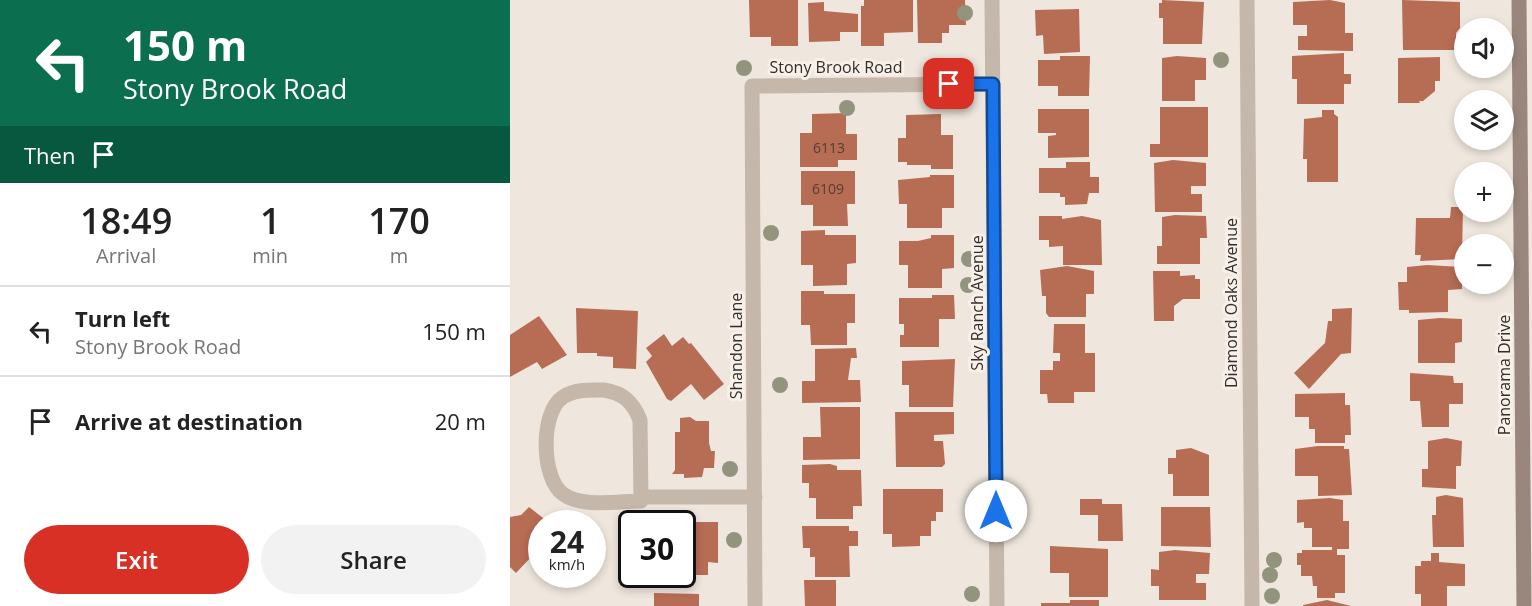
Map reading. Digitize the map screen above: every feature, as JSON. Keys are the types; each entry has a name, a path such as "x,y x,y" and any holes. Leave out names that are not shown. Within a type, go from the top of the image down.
{"street":[{"name":"Sky Ranch Avenue","path":"992,0 997,606"},
{"name":"Diamond Oaks Avenue","path":"1247,0 1252,606"},
{"name":"Panorama Drive","path":"1519,0 1527,407 1524,606"},
{"name":"Stony Brook Road","path":"752,86 993,84"},
{"name":"Shandon Lane","path":"752,86 755,606"},
{"path":"604,390 627,398 635,407 640,420 641,497 641,501 585,501 563,494 554,484 549,472 549,415 563,397 576,391 604,390"},
{"path":"641,497 755,497"}],"building":[{"path":"749,0 798,0 798,46 771,46 771,37 750,37"},
{"path":"864,0 913,0 913,32 884,33 884,46 861,46 861,6 864,6"},
{"path":"917,0 965,0 966,25 949,25 949,33 942,33 942,43 918,43"},
{"path":"1162,0 1204,2 1202,44 1163,44 1163,18 1159,18 1159,3 1162,3"},
{"path":"1330,0 1345,3 1345,33 1353,33 1353,51 1298,50 1298,36 1307,36 1307,25 1293,25 1293,2"},
{"path":"1402,0 1460,2 1460,18 1454,18 1454,50 1403,50"},
{"path":"824,2 824,11 858,14 858,32 840,32 840,41 809,42 808,3"},
{"path":"1079,9 1080,52 1044,54 1043,35 1036,36 1035,10"},
{"path":"1344,53 1344,74 1351,74 1351,84 1344,84 1344,104 1297,104 1297,79 1292,79 1292,56"},
{"path":"1060,56 1090,56 1089,96 1058,96 1058,86 1038,86 1038,60 1060,60"},
{"path":"1177,56 1206,58 1206,80 1195,80 1195,101 1162,101 1162,58"},
{"path":"1440,57 1440,81 1435,81 1435,91 1423,101 1419,101 1420,103 1398,103 1398,58"},
{"path":"1160,107 1208,107 1208,157 1150,157 1150,144 1160,144"},
{"path":"1038,109 1089,109 1089,157 1048,158 1048,136 1056,135 1056,133 1038,133"},
{"path":"1322,110 1334,110 1334,114 1338,117 1338,182 1307,182 1307,159 1303,159 1304,119 1322,117"},
{"path":"846,113 846,134 857,134 857,160 838,160 838,167 800,167 800,133 812,133 812,114"},
{"path":"941,114 941,135 953,135 953,169 931,169 931,165 907,165 907,162 898,162 898,138 906,138 906,115"},
{"path":"1173,160 1206,163 1206,186 1191,186 1191,194 1202,194 1202,212 1155,212 1154,163"},
{"path":"1066,162 1090,162 1090,177 1099,177 1099,193 1089,193 1087,204 1065,205 1065,197 1060,197 1060,193 1039,193 1039,168 1066,168"},
{"path":"801,171 855,171 855,204 847,204 848,226 813,226 813,205 801,205"},
{"path":"930,175 954,175 954,208 942,208 942,228 907,228 907,204 899,204 898,180 930,177"},
{"path":"1451,207 1454,207 1454,222 1463,222 1462,234 1454,234 1454,259 1420,261 1421,255 1415,255 1416,218 1450,218"},
{"path":"1039,216 1062,216 1062,219 1082,216 1101,220 1102,265 1063,265 1063,246 1049,247 1049,240 1039,240"},
{"path":"1206,216 1207,238 1200,238 1200,264 1157,264 1157,246 1162,246 1162,217"},
{"path":"825,230 825,235 856,235 856,263 847,264 847,285 813,286 813,265 801,265 801,231"},
{"path":"931,235 954,235 954,268 942,269 942,288 908,288 908,265 899,265 899,241 918,241 931,238"},
{"path":"1427,265 1454,267 1454,290 1448,290 1448,312 1409,313 1409,310 1399,310 1398,282 1407,282 1407,267"},
{"path":"1067,266 1094,271 1094,294 1086,294 1086,317 1049,317 1046,313 1046,296 1042,296 1040,270"},
{"path":"1153,271 1180,271 1180,276 1195,275 1195,279 1200,279 1200,299 1183,299 1174,306 1174,321 1154,321"},
{"path":"801,291 855,294 855,323 847,323 847,345 811,345 810,325 801,325"},
{"path":"932,295 954,295 955,319 939,319 939,347 900,347 900,335 904,335 904,324 899,324 899,298 932,298"},
{"path":"576,308 638,311 636,369 613,368 613,357 597,356 597,353 577,353"},
{"path":"1352,308 1351,353 1341,354 1309,389 1294,373 1325,343 1328,321 1332,321 1332,309"},
{"path":"539,316 567,355 542,369 537,362 510,377 510,335"},
{"path":"1462,319 1462,342 1455,343 1455,363 1418,363 1418,320"},
{"path":"1054,324 1085,324 1085,353 1095,353 1095,392 1074,392 1074,403 1048,403 1047,394 1040,394 1040,370 1053,370 1053,361 1060,361 1060,353 1053,353"},
{"path":"664,334 672,346 683,337 689,344 691,343 724,384 704,400 691,384 671,401 667,399 646,362 652,356 646,348"},
{"path":"856,348 857,358 851,358 848,380 860,380 861,402 802,403 802,381 815,381 815,349"},
{"path":"955,359 953,407 909,407 909,385 902,385 902,361"},
{"path":"1410,373 1453,376 1454,383 1463,383 1463,404 1449,404 1449,427 1422,427 1420,401 1410,401"},
{"path":"1345,393 1345,405 1350,405 1351,435 1345,435 1345,443 1315,443 1315,429 1309,429 1309,417 1295,417 1295,394"},
{"path":"820,407 860,407 860,459 803,460 803,437 821,437"},
{"path":"895,412 954,412 954,434 934,435 934,441 943,441 945,464 942,467 896,467"},
{"path":"690,417 696,421 709,421 709,443 711,451 715,451 714,468 704,468 702,477 684,478 684,474 672,474 675,470 675,432 680,432 680,418"},
{"path":"1446,438 1462,441 1461,466 1456,466 1456,489 1422,487 1422,469 1428,469 1428,441"},
{"path":"1344,446 1344,449 1349,449 1352,495 1318,496 1318,476 1295,476 1295,449"},
{"path":"1191,448 1209,455 1209,496 1173,496 1173,474 1168,474 1168,458 1176,458 1176,450"},
{"path":"802,465 837,466 837,470 861,470 862,506 853,506 853,519 816,519 816,498 809,498 809,483 802,483"},
{"path":"883,489 943,489 943,512 936,512 936,521 931,521 931,536 920,536 920,546 892,547 892,534 883,534"},
{"path":"1446,495 1463,498 1464,547 1433,547 1432,515 1436,515 1436,497"},
{"path":"1330,498 1343,500 1343,521 1349,521 1349,549 1337,549 1337,555 1345,555 1345,593 1335,593 1335,598 1317,598 1317,586 1313,586 1312,576 1301,576 1301,565 1297,565 1297,553 1302,553 1302,550 1332,550 1332,547 1312,547 1312,528 1304,528 1304,522 1297,523 1297,500"},
{"path":"1080,499 1102,499 1102,504 1122,504 1123,541 1098,541 1098,515 1080,515"},
{"path":"529,507 533,510 528,510 528,560 516,573 510,567 510,517 521,515"},
{"path":"1161,507 1210,507 1211,547 1161,546"},
{"path":"696,522 718,522 718,563 708,562 708,575 696,575"},
{"path":"802,526 849,526 849,531 858,531 858,546 849,546 850,577 815,577 815,557 810,557 810,548 803,548"},
{"path":"1050,546 1108,549 1108,597 1069,597 1069,573 1050,573"},
{"path":"1175,550 1210,553 1209,574 1196,574 1196,583 1206,583 1206,600 1159,600 1159,586 1151,586 1151,569 1159,570 1159,552"},
{"path":"1431,553 1439,553 1439,562 1465,564 1465,586 1447,586 1447,606 1421,606 1421,594 1415,594 1415,566 1421,566 1421,561 1431,561"},
{"path":"804,580 836,580 836,606 805,606"},
{"path":"654,593 699,594 699,606 654,606"},
{"path":"1070,600 1099,600 1099,606 1041,606 1041,603 1070,603"},
{"path":"1327,600 1351,606 1303,606 1303,605"}],"route":[{"path":"949,84 993,84 996,511"}]}
